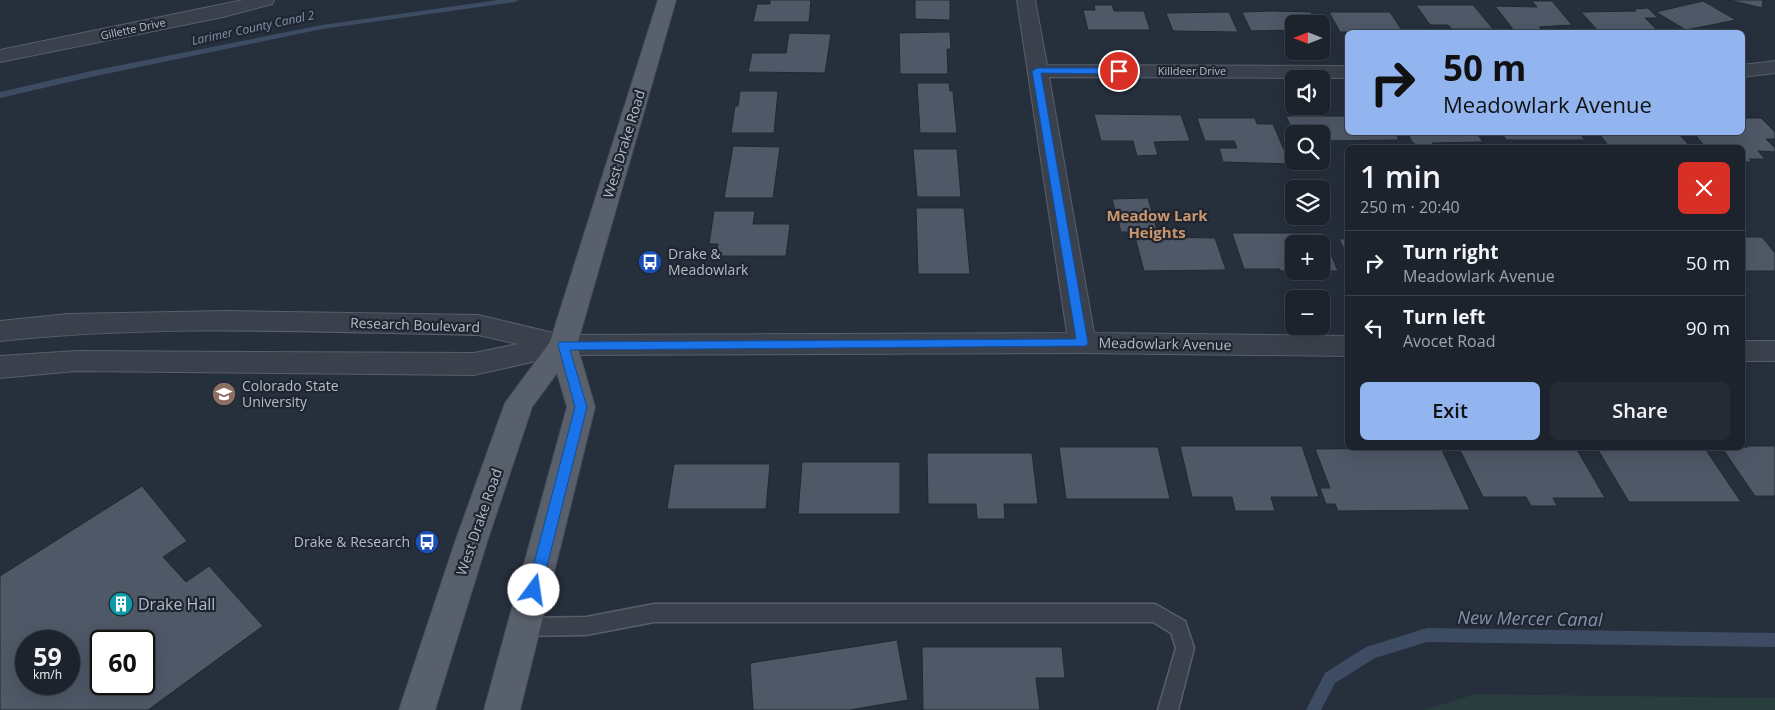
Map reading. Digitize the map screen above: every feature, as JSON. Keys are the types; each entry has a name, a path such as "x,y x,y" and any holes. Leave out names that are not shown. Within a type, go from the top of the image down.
{"main road":[{"name":"West Drake Road","path":"417,710 471,542 519,403 563,345 667,0"},
{"path":"502,710 581,407 563,345"}],"street":[{"name":"Gillette Drive","path":"0,56 224,11 265,0"},
{"path":"1026,0 1082,343"},
{"path":"1745,71 1775,67"},
{"name":"Killdeer Drive","path":"1037,71 1345,72"},
{"name":"Research Boulevard","path":"0,331 68,324 226,321 478,325 563,345"},
{"name":"Meadowlark Avenue","path":"563,345 1082,343 1345,346"},
{"path":"0,367 76,361 474,364 563,345"},
{"path":"1745,351 1775,351"}],"lane":[{"path":"525,626 586,626 654,613 1155,613 1178,627 1185,648 1168,710"}],"shaded area":[{"path":"1475,694 1775,698 1775,710 1424,710"}],"building":[{"path":"770,0 811,0 809,22 753,22 757,4 770,4"},
{"path":"915,0 950,0 950,20 915,19"},
{"path":"1729,0 1763,0 1762,8"},
{"path":"1532,1 1552,1 1572,25 1539,27 1542,30 1513,30 1495,6 1537,7"},
{"path":"1703,1 1736,20 1686,30 1656,12"},
{"path":"1094,5 1112,5 1114,11 1144,11 1150,30 1088,30 1083,10 1095,10"},
{"path":"1416,5 1473,5 1493,29 1452,29 1448,25 1430,25"},
{"path":"1648,8 1658,18 1645,18 1657,30 1597,30 1581,12 1636,11 1634,9"},
{"path":"1229,12 1238,32 1173,31 1166,13"},
{"path":"1242,12 1311,12 1312,15 1285,15 1285,30 1251,31"},
{"path":"1329,12 1390,12 1402,30 1345,30 1345,32 1340,32"},
{"path":"950,32 951,49 947,49 948,74 900,74 899,33"},
{"path":"789,33 831,34 825,73 748,72 752,53 786,53"},
{"path":"917,83 949,83 950,91 953,91 957,133 920,133"},
{"path":"740,91 778,91 774,133 731,133 735,106 738,106"},
{"path":"1094,114 1181,115 1190,141 1154,142 1158,155 1137,156 1133,141 1101,141"},
{"path":"1286,116 1345,116 1345,135 1396,135 1399,140 1330,141 1330,125 1290,125"},
{"path":"1197,118 1255,118 1257,124 1273,124 1285,152 1285,164 1223,162 1219,148 1237,148 1234,141 1205,141"},
{"path":"1745,118 1761,118 1775,132 1775,139 1766,139 1775,148 1775,152 1758,151 1765,159 1749,159 1752,162 1745,162 1745,145 1704,145 1695,135 1745,135"},
{"path":"1408,135 1478,135 1483,142 1416,145 1412,142"},
{"path":"1503,135 1581,135 1585,140 1506,140"},
{"path":"1600,135 1680,135 1689,145 1608,145"},
{"path":"733,146 780,147 773,198 724,198"},
{"path":"913,149 957,149 961,197 917,197"},
{"path":"1148,198 1159,237 1215,238 1226,270 1144,271 1135,237 1137,237 1136,232 1121,232 1112,199"},
{"path":"916,208 964,208 970,274 918,274"},
{"path":"714,211 755,211 753,224 790,224 786,256 716,256 718,244 709,244"},
{"path":"1232,233 1322,233 1323,235 1285,235 1285,271 1280,271 1280,269 1244,269"},
{"path":"1745,237 1762,237 1775,253 1775,271 1745,271"},
{"path":"1339,239 1345,239 1345,251"},
{"path":"1330,252 1338,271 1330,271"},
{"path":"1180,446 1302,446 1319,497 1271,497 1275,511 1235,511 1232,497 1192,497"},
{"path":"1775,446 1775,496 1755,496 1723,450 1745,450 1745,447"},
{"path":"1059,447 1158,447 1170,499 1066,499"},
{"path":"1315,449 1442,450 1470,510 1338,511 1335,504 1326,504 1320,488 1330,488"},
{"path":"1460,450 1577,450 1605,498 1553,498 1557,506 1531,506 1526,497 1483,497"},
{"path":"1598,450 1706,450 1741,502 1629,502"},
{"path":"927,453 1032,453 1038,504 1004,504 1005,519 977,519 976,504 928,504"},
{"path":"802,462 900,462 900,514 798,514"},
{"path":"674,464 770,464 766,509 667,509"},
{"name":"Drake Hall","path":"142,486 187,541 163,557 186,582 209,566 263,626 148,710 0,710 0,576"},
{"path":"897,640 908,700 850,710 753,710 750,663"},
{"path":"922,647 1062,647 1065,678 1036,678 1040,710 923,710"}],"waterway":[{"name":"Larimer County Canal 2","path":"0,95 91,74 322,27 515,0"},
{"name":"New Mercer Canal","path":"1313,710 1330,678 1371,652 1427,635 1775,640"}],"place":[{"name":"Drake & Meadowlark","path":"650,262"},
{"name":"Colorado State University","path":"224,394"},
{"name":"Drake & Research","path":"427,542"},
{"name":"Drake Hall","path":"121,604"}],"district":[{"name":"Meadow Lark Heights","path":"1157,224"}],"route":[{"path":"534,590 581,407 563,345 1082,343 1037,71 1119,71"}]}
